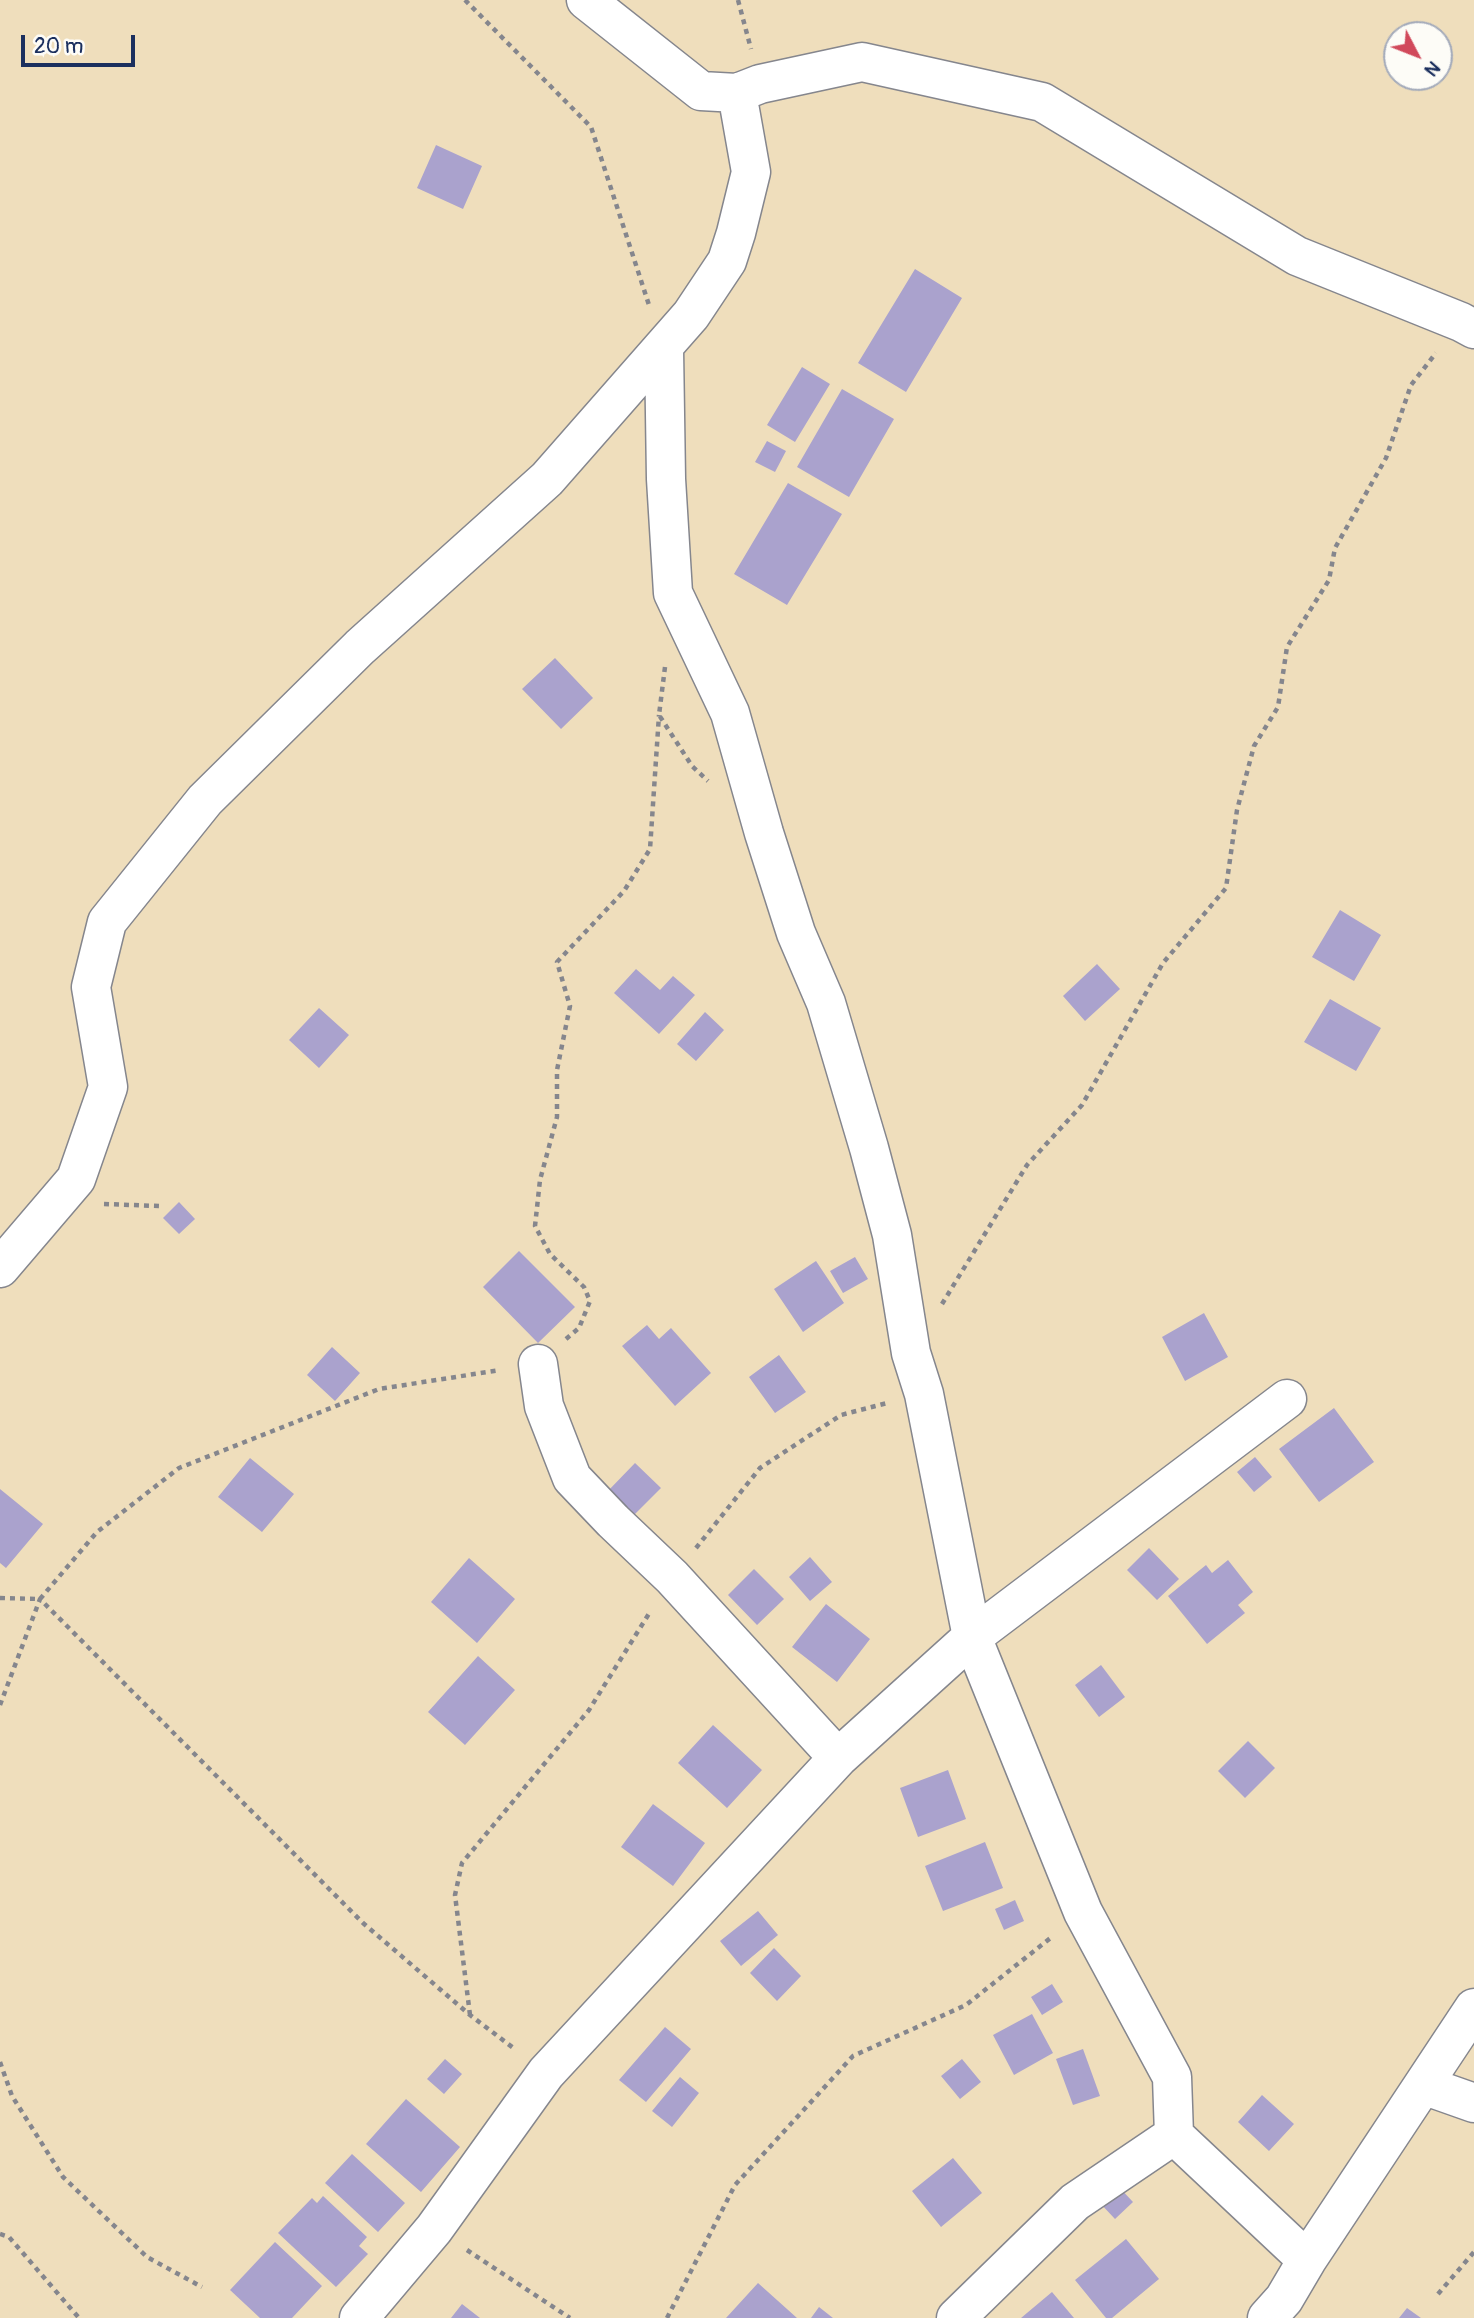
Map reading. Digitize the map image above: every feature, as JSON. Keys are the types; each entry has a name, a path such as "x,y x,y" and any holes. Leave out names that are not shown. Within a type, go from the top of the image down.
{"street":[{"path":"586,0 701,91 748,88 862,61 1041,102 1297,256 1467,326"},
{"path":"0,1268 76,1179 108,1087 91,986 107,922 205,800 360,647 547,479 664,349 691,315 727,261 736,233 751,172 748,88"},
{"path":"664,349 666,479 673,593 730,713 764,833 796,933 826,1003 869,1148 892,1235 911,1353 924,1394 972,1637 1083,1912 1172,2077 1174,2134 1307,2260"},
{"path":"538,1364 544,1406 572,1478 672,1577 838,1758"},
{"path":"359,2318 434,2229 546,2073 838,1758 972,1637 1287,1399"},
{"path":"1267,2318 1284,2299 1474,2008"},
{"path":"1423,2085 1474,2103"},
{"path":"956,2318 1075,2202 1174,2134"}],"path":[{"path":"465,0 592,127 664,349"},
{"path":"738,0 748,88"},
{"path":"911,1353 1027,1165 1082,1105 1163,963 1226,888 1237,810 1254,746 1278,707 1287,647 1329,580 1335,548 1386,458 1411,385 1467,326"},
{"path":"0,1705 40,1600 97,1532 178,1468 379,1389 538,1364 579,1328 590,1301 584,1287 550,1254 534,1226 540,1180 558,1117 557,1070 570,1006 557,962 624,891 650,849 659,715"},
{"path":"470,2015 456,1895 462,1863 589,1710 672,1577 760,1468 841,1415 924,1394"},
{"path":"0,1598 40,1600 363,1923 470,2015 546,2073"},
{"path":"667,2318 735,2185 853,2056 966,2005 1083,1912"},
{"path":"0,2062 12,2096 62,2177 147,2257 202,2287"},
{"path":"434,2229 570,2318"},
{"path":"0,2234 9,2237 79,2318"},
{"path":"1438,2294 1474,2252"}],"building":[{"path":"436,145 482,166 463,209 417,188"},
{"path":"915,269 962,298 906,392 858,363"},
{"path":"802,367 830,384 795,442 767,425"},
{"path":"842,389 894,419 849,497 797,467"},
{"path":"767,441 786,451 775,472 755,462"},
{"path":"788,483 842,514 787,605 734,574"},
{"path":"555,658 593,698 561,729 522,689"},
{"path":"1340,910 1381,935 1354,981 1312,957"},
{"path":"1097,964 1120,989 1085,1021 1063,996"},
{"path":"636,969 660,990 673,976 695,995 659,1034 614,993"},
{"path":"1330,999 1381,1028 1356,1071 1304,1042"},
{"path":"319,1008 349,1035 319,1068 289,1040"},
{"path":"705,1012 724,1030 696,1061 677,1044"},
{"path":"179,1202 195,1219 179,1234 163,1218"},
{"path":"519,1251 575,1307 538,1343 483,1287"},
{"path":"855,1257 868,1279 843,1293 830,1271"},
{"path":"816,1261 844,1303 803,1332 774,1289"},
{"path":"1204,1313 1228,1357 1185,1381 1162,1337"},
{"path":"647,1325 659,1339 671,1328 711,1373 675,1406 622,1346"},
{"path":"332,1347 360,1373 335,1401 307,1375"},
{"path":"779,1355 806,1392 775,1413 749,1377"},
{"path":"1334,1408 1374,1462 1319,1502 1279,1449"},
{"path":"1255,1457 1272,1477 1254,1492 1237,1472"},
{"path":"250,1458 294,1494 262,1532 218,1497"},
{"path":"635,1463 661,1488 631,1518 606,1493"},
{"path":"0,1489 43,1524 6,1568 0,1563"},
{"path":"1149,1548 1179,1579 1157,1600 1127,1570"},
{"path":"810,1557 832,1582 810,1601 789,1577"},
{"path":"469,1558 515,1599 477,1643 431,1602"},
{"path":"1228,1560 1253,1592 1238,1605 1245,1613 1207,1644 1168,1596 1206,1565 1212,1573"},
{"path":"754,1569 784,1599 757,1625 728,1595"},
{"path":"826,1604 870,1639 837,1682 792,1647"},
{"path":"478,1656 515,1690 465,1745 428,1712"},
{"path":"1101,1665 1125,1697 1099,1717 1075,1685"},
{"path":"713,1725 762,1770 727,1808 678,1763"},
{"path":"1248,1741 1275,1768 1245,1798 1218,1771"},
{"path":"948,1770 966,1819 918,1837 900,1788"},
{"path":"653,1804 705,1843 673,1886 621,1847"},
{"path":"985,1842 1003,1888 943,1911 925,1866"},
{"path":"1015,1900 1024,1921 1004,1930 995,1909"},
{"path":"758,1911 778,1935 741,1966 720,1941"},
{"path":"774,1948 801,1976 777,2001 750,1973"},
{"path":"1052,1984 1063,2002 1042,2015 1031,1997"},
{"path":"1032,2014 1053,2053 1014,2075 993,2035"},
{"path":"665,2027 691,2049 646,2102 619,2080"},
{"path":"1083,2049 1100,2096 1073,2105 1056,2059"},
{"path":"445,2059 462,2074 444,2094 427,2079"},
{"path":"962,2059 981,2082 960,2099 941,2076"},
{"path":"680,2077 699,2093 672,2127 652,2111"},
{"path":"1262,2095 1294,2124 1269,2151 1238,2122"},
{"path":"406,2099 460,2147 421,2192 366,2144"},
{"path":"352,2154 405,2203 378,2232 325,2183"},
{"path":"953,2158 982,2193 941,2227 912,2191"},
{"path":"1118,2186 1133,2202 1115,2219 1099,2202"},
{"path":"323,2196 367,2237 359,2246 368,2254 336,2287 278,2233 312,2198 317,2203"},
{"path":"1126,2239 1159,2279 1112,2318 1106,2318 1075,2280"},
{"path":"275,2242 322,2286 292,2318 260,2318 230,2290"},
{"path":"758,2283 797,2318 726,2318"},
{"path":"1052,2292 1074,2318 1021,2318"},
{"path":"462,2304 480,2318 451,2318"},
{"path":"819,2307 833,2318 811,2318"},
{"path":"1407,2308 1421,2318 1399,2318"}]}
